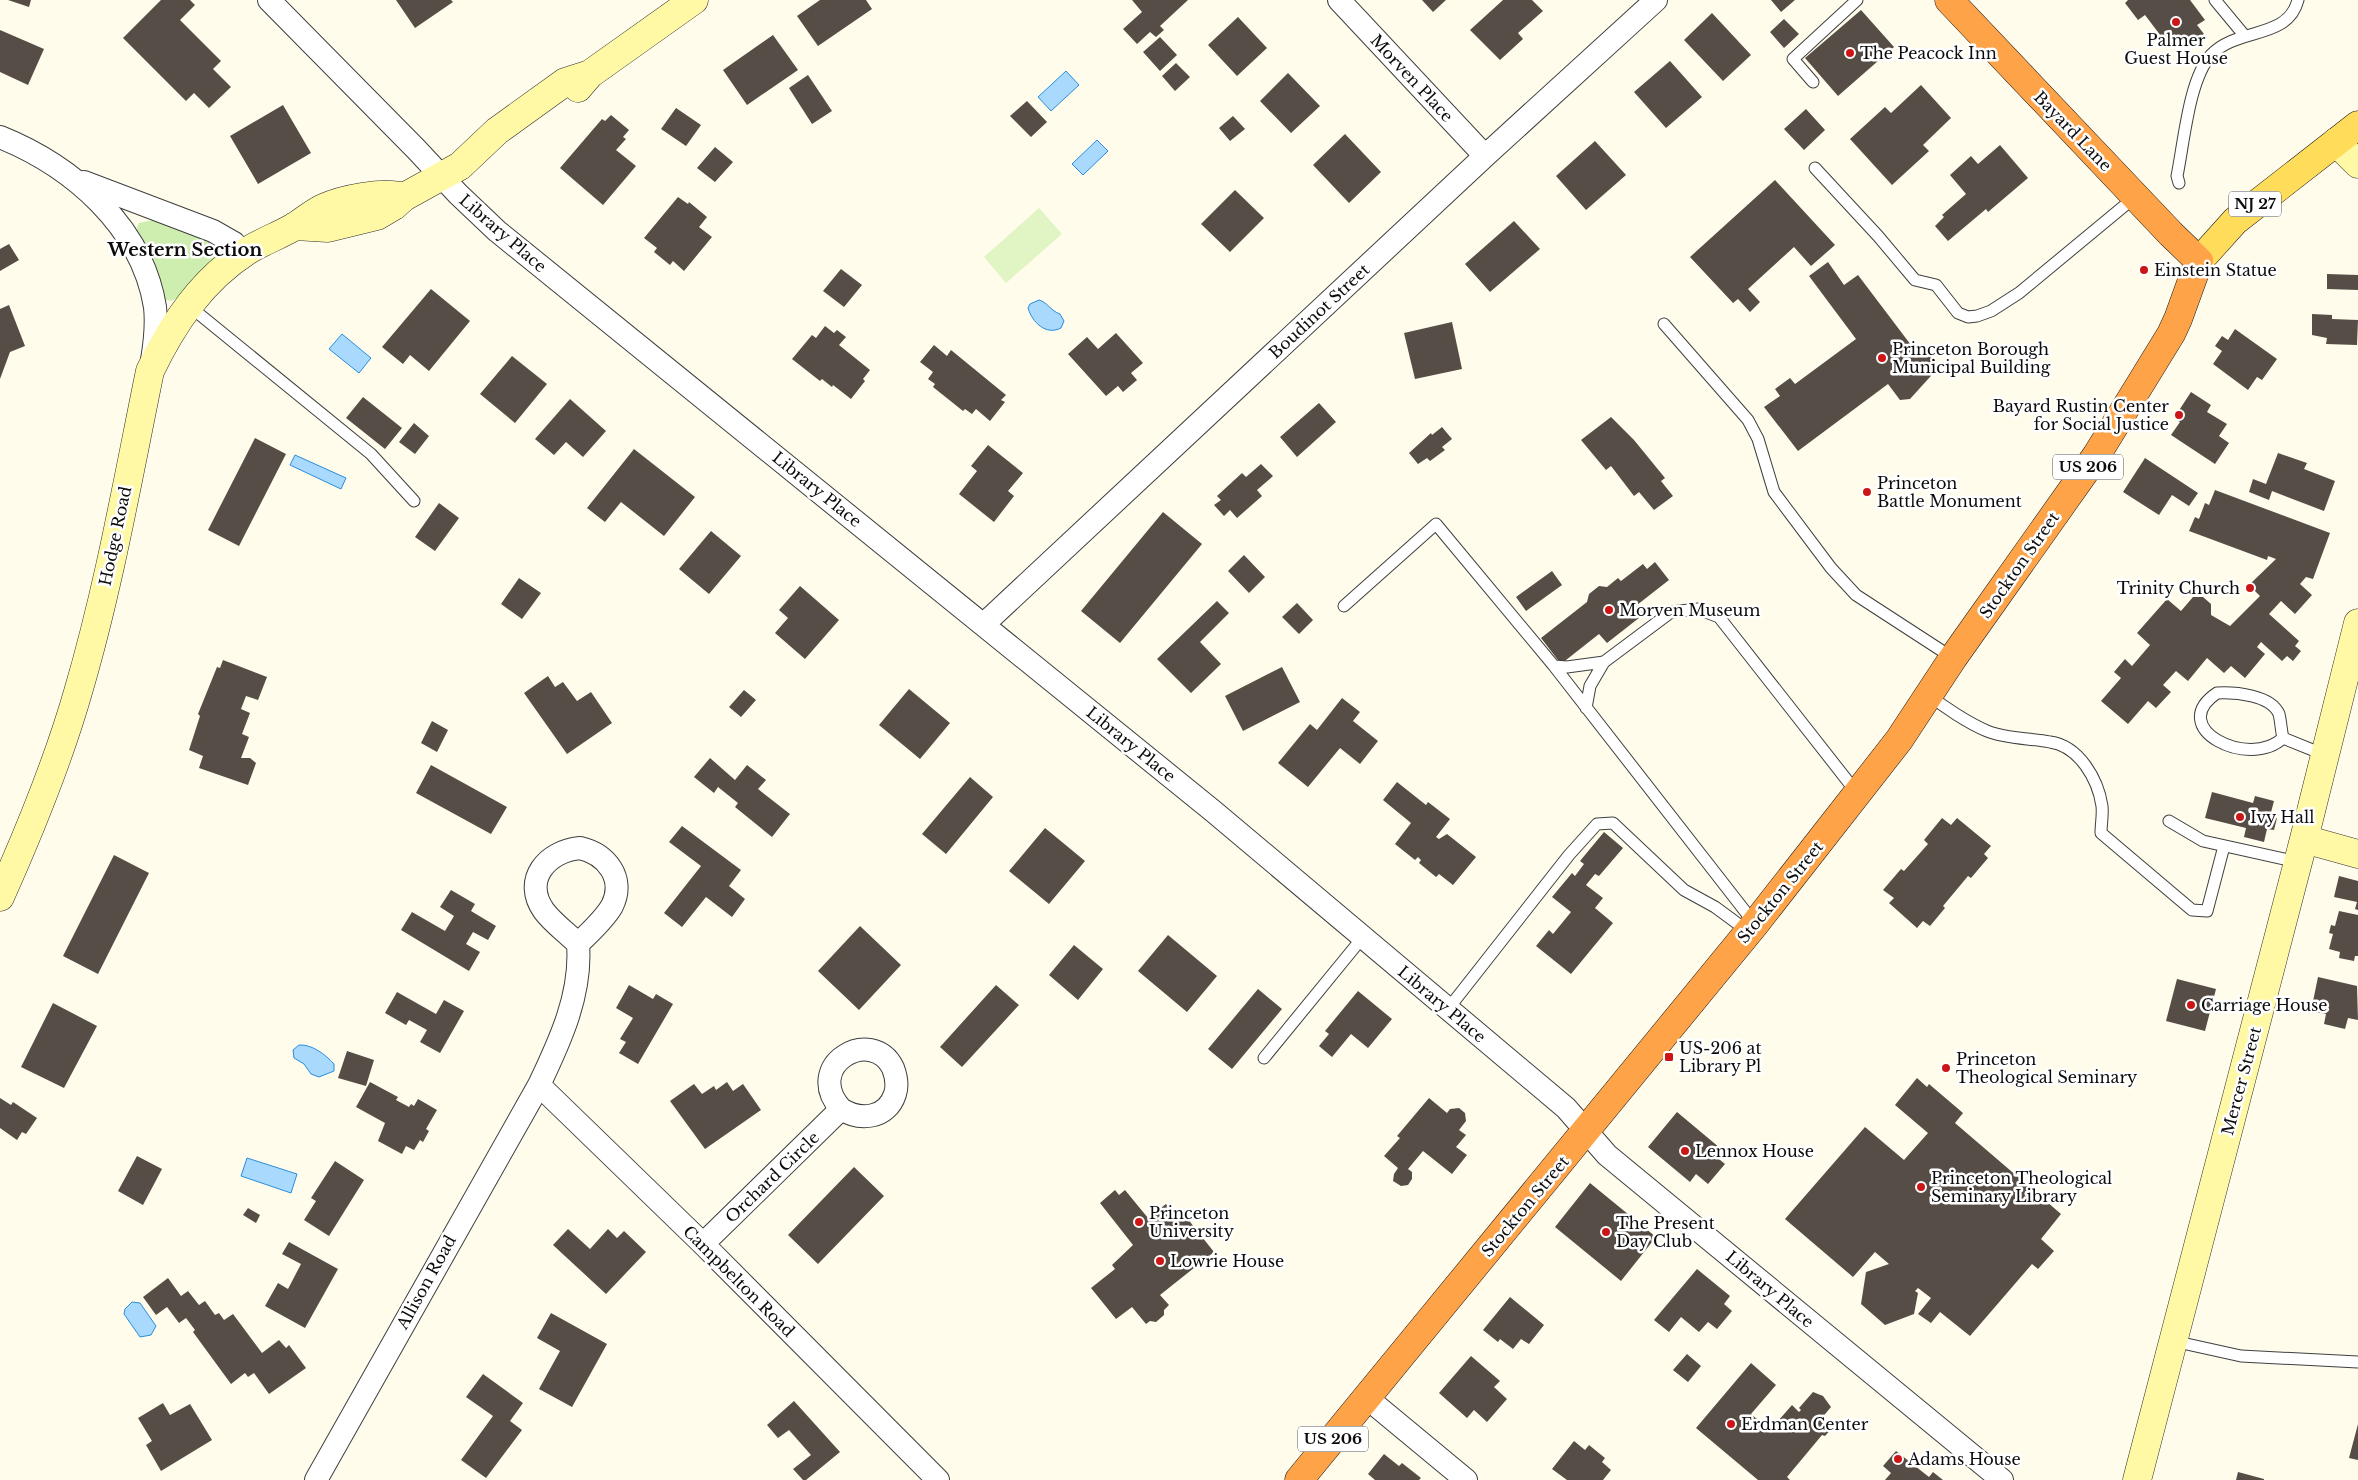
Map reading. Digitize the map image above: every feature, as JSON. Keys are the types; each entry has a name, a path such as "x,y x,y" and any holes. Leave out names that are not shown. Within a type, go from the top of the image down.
{"highway":[{"name":"Bayard Lane","path":"1948,0 2135,197 2199,261"},
{"name":"Stockton Street","path":"1299,1480 1587,1132 1752,928 1899,740 1953,658 2096,456 2178,319 2199,261"}],"main road":[{"name":"NJ 27","path":"2199,261 2235,221 2358,124"}],"street":[{"name":"Library Place","path":"269,0 442,178 497,231 1214,811 1566,1108 1607,1155 2002,1480"},
{"name":"Hodge Road","path":"0,896 27,836 78,692 98,618 150,371 165,338 188,305 215,276 244,254 296,226 324,208 374,195 392,194 404,197 442,178 469,159 497,130 565,82 590,74 694,0"},
{"name":"Morven Place","path":"1339,0 1485,156"},
{"name":"Boudinot Street","path":"984,624 1485,156 1656,0"},
{"path":"0,137 29,149 72,177 118,223 138,253 148,278 155,308 156,336 150,371"},
{"path":"2336,142 2358,164"},
{"path":"72,177 213,231 234,244 244,254"},
{"name":"Mercer Street","path":"2137,1480 2301,851 2358,623"},
{"path":"2301,851 2358,854"},
{"name":"Allison Road","path":"316,1480 539,1084 557,1047 569,1013 580,965 578,944"},
{"name":"Campbelton Road","path":"539,1084 703,1244 938,1480"},
{"name":"Orchard Circle","path":"703,1244 841,1109"},
{"path":"1367,1398 1466,1480"}],"lane":[{"path":"1813,82 1794,59 1858,0"},
{"path":"2215,0 2244,35"},
{"path":"2179,183 2177,176 2196,82 2203,66 2212,54 2244,35 2274,28 2288,20 2295,12 2298,0"},
{"path":"1815,168 1878,236 1915,280 1936,286 1958,314 1968,317 1990,311 2019,293 2135,197"},
{"path":"188,305 370,454 414,501"},
{"path":"1664,324 1748,420 1758,438 1774,492 1831,568 1856,595 1953,658"},
{"path":"1344,606 1436,524 1554,666 1752,928"},
{"path":"1586,708 1590,686 1604,662 1671,612 1698,609 1719,617 1858,794"},
{"path":"1554,666 1567,667 1604,662"},
{"path":"2217,693 2256,697 2272,705 2278,713 2284,738 2276,745 2250,750 2220,743 2204,730 2200,718 2201,712 2205,703 2217,693"},
{"path":"1929,695 1948,710 1987,731 2028,740 2052,742 2067,748 2080,758 2091,775 2102,806 2101,833 2192,910 2207,911 2224,846"},
{"path":"2284,738 2325,755"},
{"path":"2169,821 2203,841 2224,846 2301,851"},
{"path":"1448,1009 1569,855 1597,824 1613,824 1684,890 1752,928"},
{"path":"1264,1058 1363,937"},
{"path":"2173,1340 2241,1356 2358,1362"}],"green space":[{"path":"1039,208 1062,234 1006,283 984,257"},
{"path":"153,220 208,241 214,252 213,260 178,297 171,301 161,299 135,233 139,223"}],"water":[{"path":"1066,71 1079,85 1051,111 1038,97"},
{"path":"1097,140 1108,151 1083,175 1072,164"},
{"path":"1039,300 1060,314 1064,321 1061,328 1055,330 1045,329 1036,323 1028,308 1030,304"},
{"path":"342,334 371,358 359,373 329,349"},
{"path":"295,455 346,478 341,489 290,465"},
{"path":"299,1045 309,1046 323,1054 334,1064 334,1071 319,1077 311,1074 304,1064 294,1058 293,1050"},
{"path":"247,1158 297,1174 291,1193 241,1176"},
{"path":"132,1302 140,1303 156,1326 151,1335 140,1337 124,1314 125,1309"}],"building":[{"path":"8,0 31,0 29,7"},
{"path":"161,0 190,0 195,5 180,20 221,61 213,69 231,87 209,108 194,93 186,101 123,38"},
{"path":"396,0 451,0 453,2 415,28"},
{"path":"820,0 866,0 872,9 818,46 797,16"},
{"path":"1132,0 1188,0 1160,26 1164,30 1156,37 1150,32 1137,44 1123,29 1142,12"},
{"path":"1422,0 1446,0 1433,12"},
{"path":"1503,0 1532,0 1543,11 1518,33 1523,39 1500,60 1470,30"},
{"path":"1771,0 1795,0 1781,12"},
{"name":"Palmer Guest House","path":"2128,0 2190,0 2205,20 2197,25 2204,34 2188,45 2183,38 2170,48 2145,15 2138,20 2125,3"},
{"name":"The Peacock Inn","path":"1861,10 1894,47 1838,96 1805,58"},
{"path":"1712,13 1751,55 1723,81 1684,40"},
{"path":"1238,17 1267,48 1237,76 1208,45"},
{"path":"1784,19 1799,34 1784,48 1770,32"},
{"path":"0,30 44,49 28,85 0,72"},
{"path":"773,35 798,70 747,105 723,70"},
{"path":"1160,37 1177,55 1160,71 1143,52"},
{"path":"1670,61 1702,97 1666,128 1634,92"},
{"path":"1176,63 1190,77 1175,91 1162,76"},
{"path":"1288,73 1320,106 1291,133 1260,101"},
{"path":"808,75 832,111 812,124 789,88"},
{"path":"1921,85 1951,118 1923,145 1929,151 1892,185 1850,139 1885,107 1891,113"},
{"path":"1027,101 1047,122 1031,137 1010,116"},
{"path":"283,105 311,153 258,184 230,136"},
{"path":"676,108 701,125 686,146 661,129"},
{"path":"1806,109 1825,130 1804,150 1784,129"},
{"path":"611,115 629,130 623,137 626,139 616,150 636,166 603,205 560,168 602,119 605,121"},
{"path":"1233,116 1245,129 1230,141 1219,128"},
{"path":"1345,134 1381,172 1349,203 1313,165"},
{"path":"1595,141 1626,175 1586,210 1556,176"},
{"path":"2000,145 2028,178 1988,212 1986,209 1948,241 1935,226 1944,217 1942,215 1966,194 1950,175 1971,156 1978,164"},
{"path":"715,147 733,162 715,182 697,168"},
{"path":"1775,180 1835,245 1811,266 1794,247 1748,289 1760,302 1750,312 1738,299 1733,303 1690,257"},
{"path":"1235,190 1264,218 1230,252 1201,224"},
{"path":"678,197 688,204 689,202 707,217 699,227 712,237 684,271 673,261 670,265 654,252 657,248 644,238"},
{"path":"1514,221 1540,249 1490,292 1465,264"},
{"path":"9,244 19,260 0,271 0,249"},
{"name":"Princeton Borough Municipal Building","path":"1828,262 1844,285 1858,275 1917,353 1926,346 1939,367 1910,399 1900,400 1888,384 1798,451 1764,407 1780,396 1775,389 1790,378 1795,384 1856,339 1809,276"},
{"path":"841,269 862,285 844,307 823,291"},
{"path":"2327,274 2358,275 2358,290 2327,289"},
{"path":"431,289 470,321 429,371 410,355 403,364 382,347"},
{"path":"9,305 25,346 10,352 0,379 0,309"},
{"path":"2312,314 2332,315 2332,319 2358,320 2357,345 2326,344 2327,338 2312,335"},
{"path":"1452,322 1462,369 1415,379 1404,333"},
{"path":"825,326 834,333 837,330 846,337 839,345 870,370 863,379 865,381 851,399 833,385 832,387 822,379 820,381 792,359 812,335 816,338"},
{"path":"2235,329 2277,359 2262,380 2257,377 2248,390 2213,364 2222,351 2215,346 2222,336 2228,340"},
{"path":"1116,333 1143,363 1131,373 1137,380 1123,392 1118,386 1106,396 1068,354 1087,337 1098,349"},
{"path":"934,345 947,356 951,350 1006,395 1001,400 1005,402 990,421 976,409 972,414 965,409 963,411 933,387 935,384 928,379 933,372 920,362"},
{"path":"512,356 547,384 515,423 480,394"},
{"path":"2191,392 2211,405 2207,412 2227,424 2219,436 2229,443 2215,464 2171,435 2180,422 2174,418"},
{"path":"363,397 402,428 385,449 346,418"},
{"path":"570,399 606,431 583,457 566,442 554,455 535,439"},
{"path":"1319,403 1336,422 1297,457 1280,437"},
{"path":"1611,417 1634,440 1665,478 1661,481 1673,496 1654,510 1639,492 1634,496 1611,466 1606,470 1581,440"},
{"path":"414,423 429,436 415,454 399,442"},
{"path":"1442,427 1452,439 1442,447 1445,450 1430,461 1427,458 1418,464 1409,453 1431,433 1432,435"},
{"path":"255,438 286,454 239,546 208,530"},
{"path":"988,445 1023,473 1008,491 1014,496 994,522 959,494 977,471 971,466"},
{"path":"634,449 695,497 664,536 621,502 605,522 587,508"},
{"path":"2278,453 2307,463 2304,469 2335,481 2324,511 2272,491 2269,500 2249,492 2253,479 2266,484"},
{"path":"2145,458 2198,493 2189,506 2172,495 2159,515 2123,492"},
{"path":"1261,464 1273,476 1257,490 1262,496 1237,518 1230,510 1224,516 1214,505 1221,500 1217,496 1242,473 1246,477"},
{"path":"2215,490 2330,533 2313,579 2306,577 2300,584 2312,595 2295,614 2281,601 2269,614 2299,641 2295,646 2301,651 2293,661 2287,656 2282,661 2261,642 2257,647 2265,654 2245,678 2231,666 2224,673 2207,658 2188,681 2176,671 2163,685 2171,692 2156,708 2148,701 2128,724 2101,701 2121,678 2114,672 2125,659 2132,666 2150,645 2137,633 2167,599 2181,611 2193,597 2203,597 2211,604 2211,615 2230,626 2260,596 2249,585 2276,559 2268,556 2267,560 2189,531 2195,517 2199,519 2205,503 2209,505"},
{"path":"439,503 459,518 435,551 415,537"},
{"path":"1163,512 1202,544 1120,643 1081,611"},
{"path":"711,531 741,556 709,594 679,569"},
{"path":"1244,555 1265,577 1249,593 1228,571"},
{"name":"Morven Museum","path":"1655,562 1669,580 1637,605 1644,614 1607,643 1599,634 1561,664 1541,638 1587,602 1589,594 1599,586 1607,587 1618,578 1621,581 1643,564 1647,569"},
{"path":"1552,571 1562,585 1526,611 1516,597"},
{"path":"519,578 541,593 522,619 501,604"},
{"path":"800,586 839,620 805,659 775,633 788,618 779,610"},
{"path":"1217,601 1229,613 1200,642 1221,664 1191,693 1157,659"},
{"path":"1297,603 1313,620 1299,634 1282,617"},
{"path":"223,660 267,677 258,700 246,696 241,709 250,713 242,734 249,737 241,758 250,758 256,763 248,785 199,768 203,756 189,750 200,716 198,714 217,667 220,668"},
{"path":"1282,667 1300,702 1243,731 1225,696"},
{"path":"548,676 555,687 563,682 577,701 591,692 612,723 567,754 524,693"},
{"path":"909,689 950,723 920,759 879,725"},
{"path":"744,690 756,700 741,717 729,707"},
{"path":"1342,698 1360,712 1353,721 1378,741 1360,764 1340,748 1308,787 1278,763 1310,724 1317,730"},
{"path":"432,721 448,730 437,752 421,743"},
{"path":"710,758 735,780 747,765 766,780 758,789 790,814 772,837 735,807 738,803 718,787 714,793 694,777"},
{"path":"431,765 507,807 491,834 416,793"},
{"path":"970,777 993,797 946,854 922,834"},
{"path":"1397,782 1426,805 1428,802 1450,819 1436,837 1439,839 1447,834 1476,857 1453,885 1439,874 1436,877 1419,863 1421,860 1418,857 1415,860 1395,844 1411,823 1383,800"},
{"name":"Ivy Hall","path":"2212,792 2253,803 2255,796 2274,801 2270,816 2277,818 2274,830 2267,829 2264,842 2244,837 2246,828 2205,818"},
{"path":"1942,818 1951,825 1957,818 1991,846 1984,854 1988,858 1971,878 1968,876 1943,906 1945,908 1930,926 1923,921 1917,928 1889,903 1894,898 1883,890 1901,869 1904,871 1928,844 1924,840"},
{"path":"682,826 741,870 729,886 745,899 732,917 706,897 682,927 664,913 701,866 669,842"},
{"path":"1045,828 1085,861 1049,904 1009,871"},
{"path":"1604,832 1623,848 1599,876 1595,874 1586,885 1603,898 1595,908 1613,923 1571,974 1536,946 1549,930 1553,934 1571,912 1552,897 1572,873 1575,876 1584,864 1580,861"},
{"path":"114,855 149,873 98,974 63,956"},
{"path":"2339,876 2358,881 2358,910 2355,909 2357,902 2334,897"},
{"path":"451,890 475,904 471,911 496,926 488,940 473,932 466,944 480,952 469,971 401,930 412,912 445,931 454,916 440,907"},
{"path":"2339,911 2358,915 2358,956 2355,956 2354,961 2339,958 2340,952 2329,949 2333,934 2329,933 2331,925 2335,926"},
{"path":"860,926 901,965 859,1010 818,971"},
{"path":"1168,935 1217,976 1187,1012 1138,971"},
{"path":"1074,945 1103,969 1078,1000 1049,975"},
{"path":"2318,977 2357,986 2358,1020 2348,1018 2345,1029 2324,1024 2326,1014 2311,1011"},
{"name":"Carriage House","path":"2177,979 2216,989 2205,1031 2166,1021"},
{"path":"629,985 653,999 656,994 673,1004 638,1064 619,1053 626,1042 620,1039 633,1018 616,1008"},
{"path":"996,985 1019,1005 962,1067 940,1047"},
{"path":"1258,989 1282,1009 1232,1069 1208,1049"},
{"path":"1358,991 1392,1019 1368,1048 1351,1034 1332,1057 1319,1046 1329,1034 1325,1031"},
{"path":"397,992 436,1014 444,1000 464,1011 440,1053 420,1042 427,1030 409,1020 406,1025 385,1013"},
{"path":"53,1003 97,1026 64,1088 21,1067"},
{"path":"347,1051 374,1060 366,1086 338,1078"},
{"name":"Princeton Theological Seminary Library","path":"1917,1078 1927,1087 1929,1084 1963,1113 1955,1123 2061,1214 2041,1239 2054,1251 2038,1269 2032,1264 1970,1336 1940,1312 1931,1323 1918,1314 1931,1298 1918,1288 1915,1291 1918,1293 1914,1314 1885,1325 1861,1304 1866,1272 1889,1264 1875,1252 1853,1277 1785,1219 1865,1127 1904,1160 1928,1133 1895,1105"},
{"path":"370,1082 398,1097 396,1100 409,1107 411,1104 414,1106 418,1099 437,1110 426,1129 429,1131 423,1142 420,1140 414,1150 406,1146 402,1154 378,1141 385,1123 356,1107"},
{"path":"727,1082 733,1091 743,1084 761,1110 705,1149 670,1101 694,1084 702,1094 714,1086 716,1090"},
{"path":"0,1098 11,1105 13,1102 37,1118 26,1134 22,1132 17,1140 0,1128"},
{"path":"1429,1098 1447,1113 1450,1109 1459,1108 1465,1113 1466,1121 1459,1130 1466,1135 1456,1147 1467,1155 1452,1174 1423,1151 1408,1169 1412,1172 1412,1179 1408,1185 1401,1186 1393,1181 1394,1174 1398,1168 1384,1156 1400,1138 1397,1136"},
{"name":"Lennox House","path":"1677,1112 1720,1148 1714,1155 1725,1164 1708,1184 1696,1174 1690,1182 1648,1147"},
{"path":"137,1156 162,1169 143,1205 118,1191"},
{"path":"335,1161 364,1180 329,1236 304,1220 316,1201 311,1198"},
{"path":"854,1167 884,1196 818,1264 788,1235"},
{"name":"The Present Day Club","path":"1590,1183 1656,1237 1621,1281 1555,1227"},
{"name":"Lowrie House","path":"1115,1190 1119,1195 1125,1190 1148,1218 1166,1204 1173,1213 1179,1208 1214,1252 1160,1295 1169,1305 1164,1310 1164,1315 1156,1322 1150,1321 1146,1324 1132,1307 1116,1319 1091,1288 1115,1269 1112,1265 1133,1245 1100,1203"},
{"path":"248,1208 260,1215 256,1223 243,1215"},
{"path":"568,1229 590,1249 608,1229 617,1238 624,1231 646,1252 606,1294 553,1245"},
{"path":"289,1242 338,1269 305,1328 265,1306 278,1283 288,1289 301,1264 282,1254"},
{"path":"1697,1269 1730,1296 1724,1304 1732,1311 1717,1329 1708,1322 1699,1332 1681,1317 1669,1332 1654,1320"},
{"path":"168,1278 181,1296 188,1291 199,1305 205,1301 215,1315 219,1313 224,1320 233,1314 262,1353 279,1340 286,1348 289,1345 306,1368 269,1394 254,1373 248,1377 245,1373 231,1384 193,1332 195,1330 186,1318 179,1323 167,1307 156,1315 143,1297"},
{"path":"1510,1297 1544,1325 1529,1344 1521,1339 1513,1349 1500,1339 1498,1342 1483,1330"},
{"path":"551,1313 607,1344 572,1407 539,1389 560,1351 537,1338"},
{"path":"1687,1354 1701,1366 1688,1382 1673,1370"},
{"path":"1471,1356 1500,1381 1494,1387 1507,1399 1487,1422 1474,1410 1467,1418 1439,1393"},
{"name":"Erdman Center","path":"1751,1363 1776,1385 1751,1414 1770,1430 1792,1405 1799,1412 1801,1410 1799,1408 1813,1392 1823,1396 1831,1407 1821,1419 1832,1428 1825,1436 1822,1435 1787,1477 1790,1480 1758,1480 1696,1428"},
{"path":"483,1374 523,1403 510,1421 522,1430 486,1478 461,1460 493,1416 466,1397"},
{"path":"794,1401 840,1452 806,1480 803,1480 793,1469 811,1455 789,1430 778,1438 767,1425"},
{"path":"163,1403 170,1415 190,1404 212,1440 161,1471 146,1445 152,1441 138,1418"},
{"path":"2358,1424 2358,1460 2349,1458"},
{"path":"1574,1441 1585,1450 1589,1445 1605,1458 1602,1462 1611,1470 1603,1480 1567,1480 1552,1469"},
{"name":"Adams House","path":"1896,1451 1929,1477 1933,1472 1943,1480 1885,1480 1891,1473 1883,1466"},
{"path":"1384,1454 1399,1466 1402,1463 1421,1478 1419,1480 1375,1480 1368,1474"},
{"path":"2238,1472 2264,1479 2264,1480 2236,1480"}],"place":[{"name":"Palmer Guest House","path":"2176,22"},
{"name":"The Peacock Inn","path":"1850,53"},
{"name":"Einstein Statue","path":"2144,270"},
{"name":"Princeton Borough Municipal Building","path":"1882,358"},
{"name":"Bayard Rustin Center for Social Justice","path":"2179,415"},
{"name":"Princeton Battle Monument","path":"1867,492"},
{"name":"Trinity Church","path":"2250,588"},
{"name":"Morven Museum","path":"1609,610"},
{"name":"Ivy Hall","path":"2240,817"},
{"name":"Carriage House","path":"2191,1005"},
{"name":"US-206 at Library Pl","path":"1669,1057"},
{"name":"Princeton Theological Seminary","path":"1946,1068"},
{"name":"Lennox House","path":"1685,1151"},
{"name":"Princeton Theological Seminary Library","path":"1921,1187"},
{"name":"Princeton University","path":"1139,1222"},
{"name":"The Present Day Club","path":"1606,1232"},
{"name":"Lowrie House","path":"1160,1261"},
{"name":"Erdman Center","path":"1731,1424"},
{"name":"Adams House","path":"1898,1459"}],"district":[{"name":"Western Section","path":"185,250"}]}
